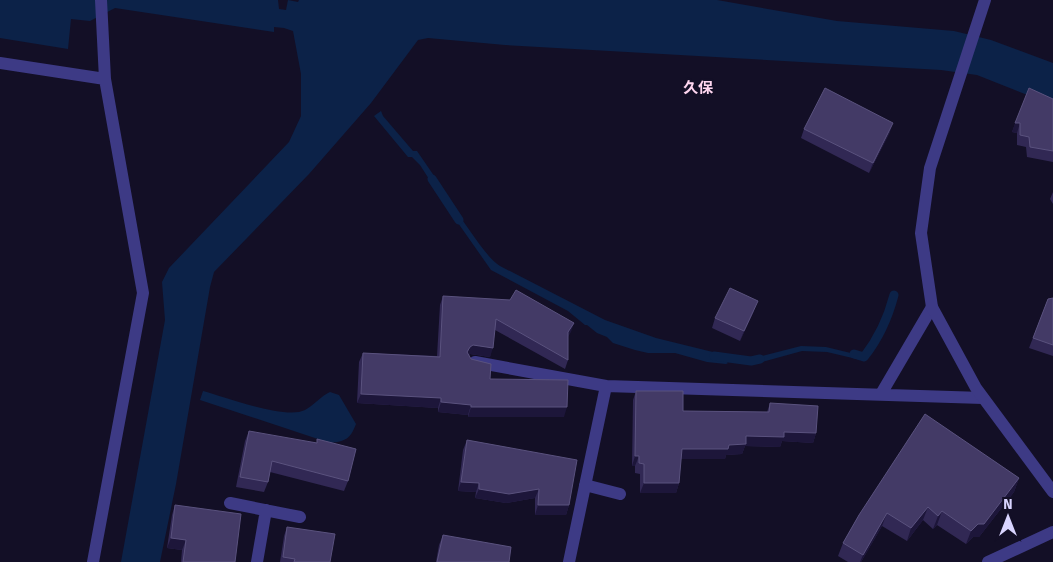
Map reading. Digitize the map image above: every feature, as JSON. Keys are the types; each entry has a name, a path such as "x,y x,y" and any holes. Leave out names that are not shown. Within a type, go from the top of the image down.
{"street":[{"path":"93,562 143,293 105,79 101,0"},
{"path":"985,0 930,168 921,233 932,307 976,388 1053,492"},
{"path":"0,63 105,79"},
{"path":"881,394 932,307"},
{"path":"472,362 606,386 983,398"},
{"path":"569,562 606,386"},
{"path":"586,485 620,494"},
{"path":"230,503 300,517"},
{"path":"257,562 266,510"},
{"path":"988,562 1053,532"}],"water":[{"path":"0,0 278,0 279,9 286,10 288,0 298,2 299,0 717,0 837,21 954,31 991,40 1053,63 1053,105 977,75 941,70 505,45 428,38 418,40 371,103 309,174 214,272 160,562 121,562 165,320 162,282 169,268 289,142 301,116 301,74 293,31 274,27 274,32 115,8 90,21 71,19 68,49 0,38"},
{"path":"381,111 383,116 413,151 417,151 441,186 436,190 420,165 412,157 408,157 374,116"},
{"path":"454,210 488,256 500,266 605,320 656,338 725,355 725,360 728,363 707,362 675,353 648,353 613,343 607,337 585,325 568,311 491,270 451,213"},
{"path":"801,346 826,347 863,356 865,361 827,352 802,351 751,365 750,359"},
{"path":"203,391 270,410 284,412 305,410 330,392 339,395 356,424 349,437 330,443 200,400"}],"building":[{"path":"825,88 893,123 873,163 804,129"},
{"path":"1029,88 1053,99 1053,151 1030,147 1029,137 1020,135 1020,123 1015,123"},
{"path":"730,288 758,301 744,331 715,318"},
{"path":"516,290 574,323 568,332 568,360 496,319 493,348 473,345 467,352 471,359 491,364 490,379 568,380 567,407 471,407 471,405 441,402 441,398 361,394 363,353 440,357 443,296 510,300"},
{"path":"1053,298 1053,345 1033,338 1048,299"},
{"path":"636,391 683,391 683,411 769,412 770,403 818,406 816,433 784,432 784,437 746,436 746,444 729,445 728,449 682,449 679,483 644,483 644,464 639,463 639,456 635,456"},
{"path":"925,414 1019,478 984,524 978,524 971,531 942,511 938,516 928,507 911,528 887,513 863,555 843,543 859,515"},
{"path":"249,431 317,443 317,439 356,449 348,481 272,461 268,482 240,477"},
{"path":"467,440 577,460 569,505 538,505 539,489 509,494 479,489 479,483 461,482"},
{"path":"175,505 241,514 235,562 183,562 186,540 171,538"},
{"path":"287,527 335,534 330,562 294,562 295,559 283,557"},
{"path":"443,535 511,547 509,562 437,562"}],"waterway":[{"path":"432,179 459,220"},
{"path":"854,354 864,357 874,343 889,312 894,295"},
{"path":"714,356 751,361 760,359"}],"district":[{"name":"久保","path":"698,88"}]}
